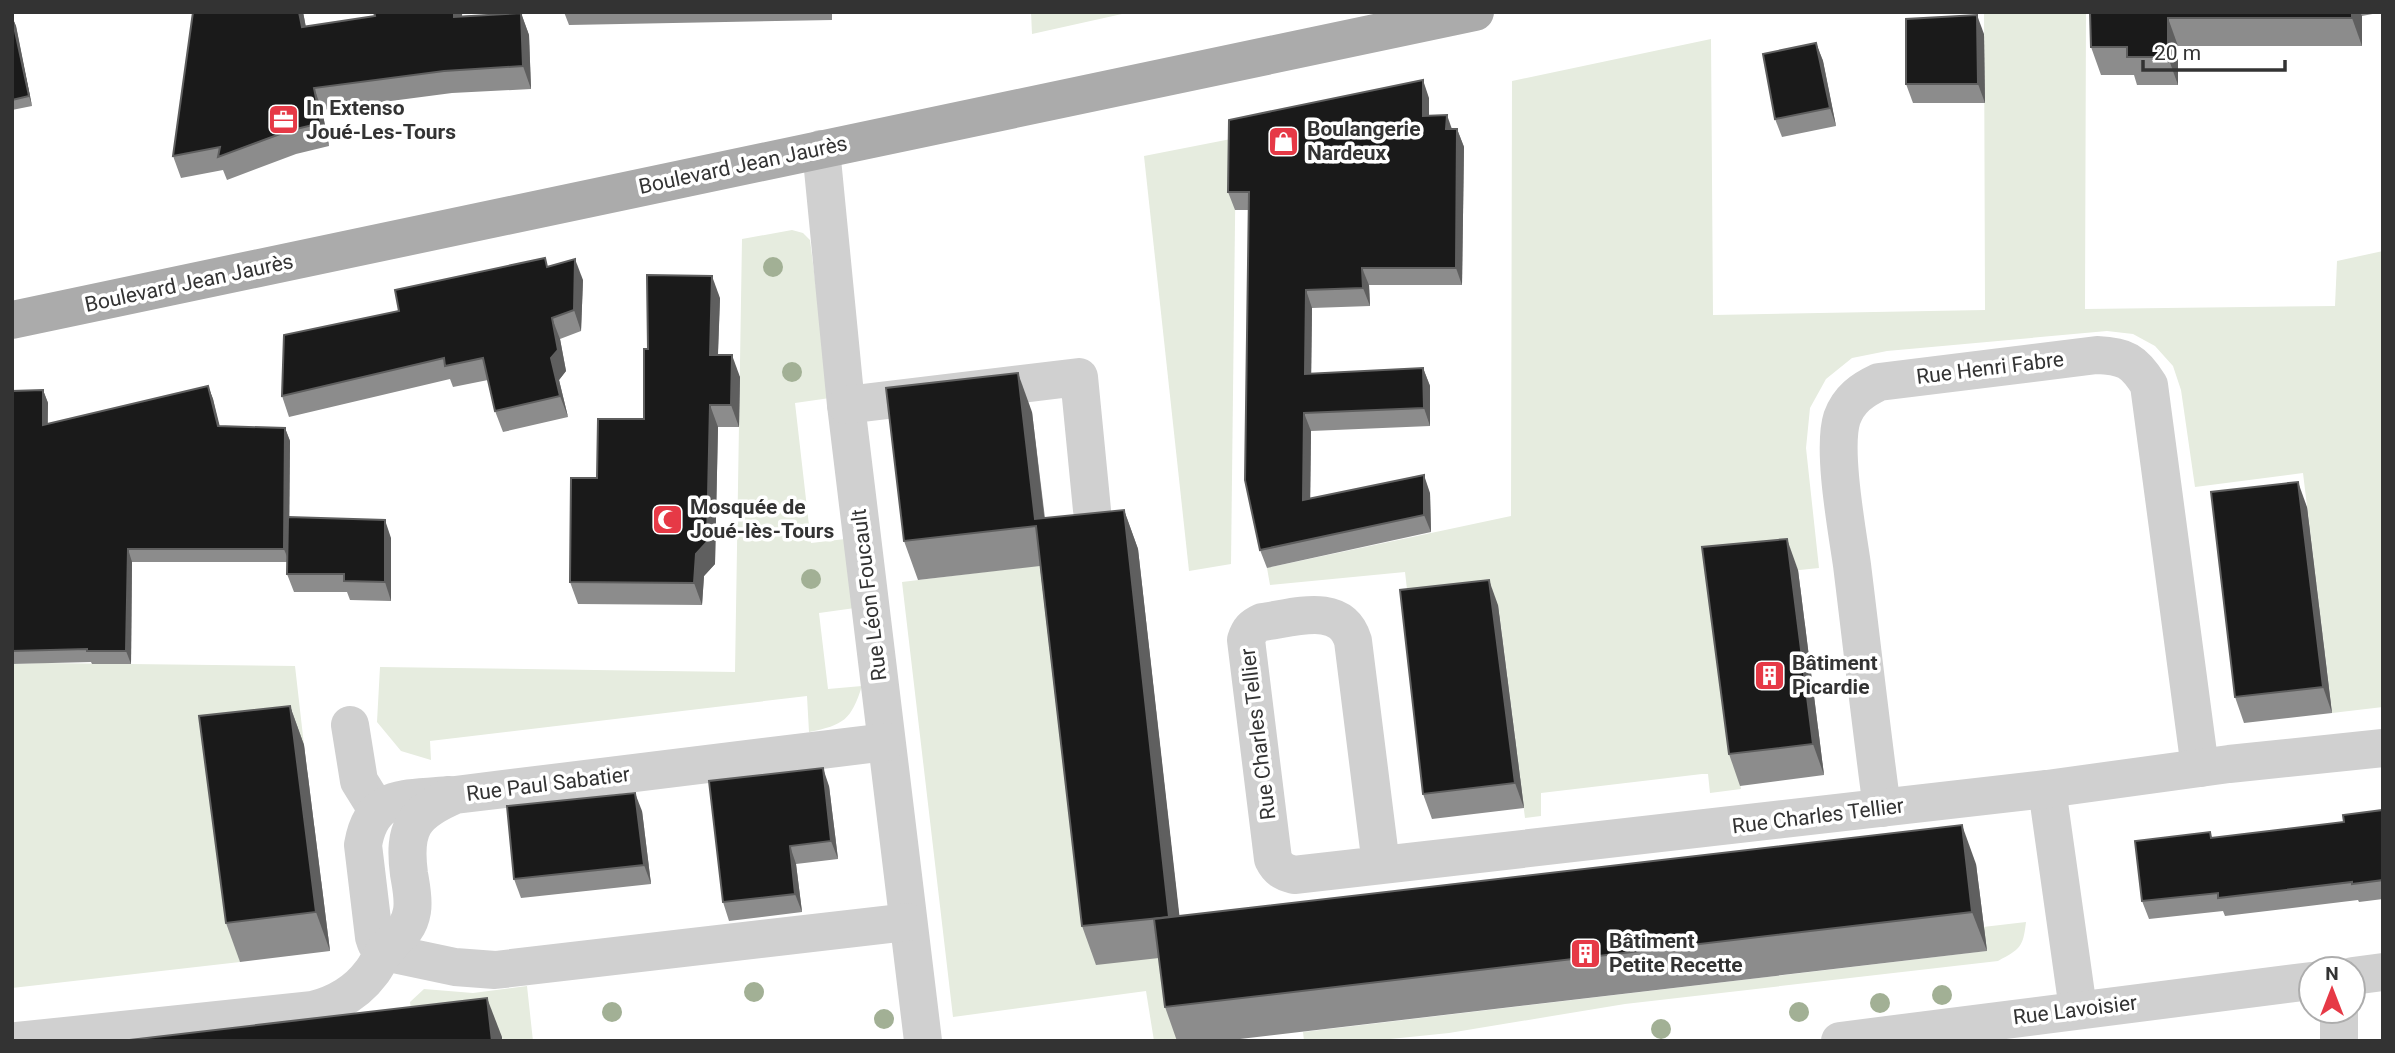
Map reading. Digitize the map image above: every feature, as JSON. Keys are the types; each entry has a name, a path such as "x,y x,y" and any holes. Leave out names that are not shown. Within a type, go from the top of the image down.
{"main road":[{"name":"Boulevard Jean Jaurès","path":"12,320 1475,12"}],"street":[{"name":"Rue Léon Foucault","path":"821,149 846,405 923,1041"},
{"name":"Rue Henri Fabre","path":"1882,808 1847,528 1839,437 1842,419 1848,405 1856,396 1879,382 1893,380 2097,355 2128,360 2141,372 2149,385 2200,768"},
{"path":"846,405 1079,377 1093,510"},
{"name":"Rue Charles Tellier","path":"1381,865 1350,629 1332,615 1255,625 1249,631 1247,640 1273,859 1284,873 1294,875 2047,789 2200,768 2383,748"},
{"path":"350,725 359,781 377,810"},
{"name":"Rue Paul Sabatier","path":"17,1041 313,1010 328,1006 361,985 384,952 407,927 412,897 407,856 411,829 431,805 455,795 886,742"},
{"path":"2047,789 2078,1009"},
{"path":"455,795 390,803 377,810 366,830 363,845 374,937 384,952 455,967 495,970 908,922"},
{"name":"Rue Lavoisier","path":"1840,1041 2297,983"}],"shaded area":[{"path":"1031,12 1131,12 1032,34"},
{"path":"1984,12 2086,12 2085,309 2335,306 2337,261 2383,251 2383,707 2332,713 2303,473 2195,487 2181,390 2173,366 2155,346 2133,334 2107,331 1887,351 1852,358 1826,379 1810,408 1806,448 1819,568 1714,579 1741,789 1710,793 1708,774 1702,774 1541,793 1541,816 1525,818 1498,605 1410,615 1405,572 1270,585 1267,568 1511,516 1512,81 1711,39 1713,315 1985,310"},
{"path":"1236,138 1231,564 1189,571 1144,156"},
{"path":"792,230 803,233 810,240 830,398 795,403 811,543 845,539 855,608 819,613 828,689 862,686 850,714 831,727 809,732 807,696 430,741 431,760 401,751 377,722 380,667 735,672 742,239"},
{"path":"1050,564 1168,957 1179,1041 1154,1041 1146,991 953,1017 902,582"},
{"path":"12,664 295,666 304,745 213,755 240,962 12,988"},
{"path":"2026,922 2022,943 2011,954 1998,961 1625,1004 1449,1033 1371,1041 1304,1041 1303,1032 1986,951 1983,927"},
{"path":"527,986 533,1041 415,1041 410,1002 424,989 473,993"}],"building":[{"path":"193,12 299,12 302,27 375,16 374,12 454,12 454,17 521,13 523,66 444,71 314,88 321,123 288,131 218,157 220,147 173,156"},
{"path":"2090,12 2352,12 2352,18 2168,18 2168,57 2127,57 2127,47 2091,47"},
{"path":"1977,15 1978,84 1906,84 1906,19"},
{"path":"12,17 29,96 12,100"},
{"path":"1816,43 1830,108 1775,119 1763,54"},
{"path":"1423,80 1423,116 1447,115 1446,129 1457,129 1456,268 1362,268 1363,288 1306,290 1305,374 1423,368 1424,408 1304,413 1303,500 1424,475 1424,515 1260,550 1245,480 1249,192 1228,192 1229,120"},
{"path":"545,258 547,267 575,259 574,310 552,318 558,350 551,358 560,396 495,411 483,358 445,366 444,358 282,396 284,335 399,311 395,290"},
{"path":"647,275 712,276 710,355 732,355 731,405 710,405 707,542 696,554 694,583 570,582 571,478 597,478 598,419 644,419 644,349 648,349"},
{"path":"1018,373 1035,519 1124,510 1169,917 1082,926 1036,526 904,541 886,388"},
{"path":"208,386 218,426 285,428 284,549 128,549 126,651 12,651 12,391 43,390 43,425"},
{"path":"2298,482 2323,687 2235,697 2211,492"},
{"path":"288,517 385,520 385,582 344,581 344,574 287,574"},
{"name":"Bâtiment Picardie","path":"1787,539 1813,744 1729,754 1702,547"},
{"path":"1489,580 1515,783 1423,794 1400,590"},
{"path":"290,706 316,912 226,923 199,716"},
{"path":"823,768 831,841 790,846 795,894 723,902 709,781"},
{"path":"635,793 644,865 514,879 507,806"},
{"path":"2383,810 2383,880 2218,898 2218,893 2142,901 2135,841 2210,832 2211,838 2344,822 2343,815"},
{"path":"1962,825 1972,912 1165,1007 1154,919"},
{"path":"487,998 492,1041 121,1041"}],"place":[{"name":"In Extenso Joué-Les-Tours","path":"283,120"},
{"name":"Boulangerie Nardeux","path":"1284,141"},
{"name":"Mosquée de Joué-lès-Tours","path":"667,519"},
{"name":"Bâtiment Picardie","path":"1769,675"},
{"name":"Bâtiment Petite Recette","path":"1586,953"}]}
